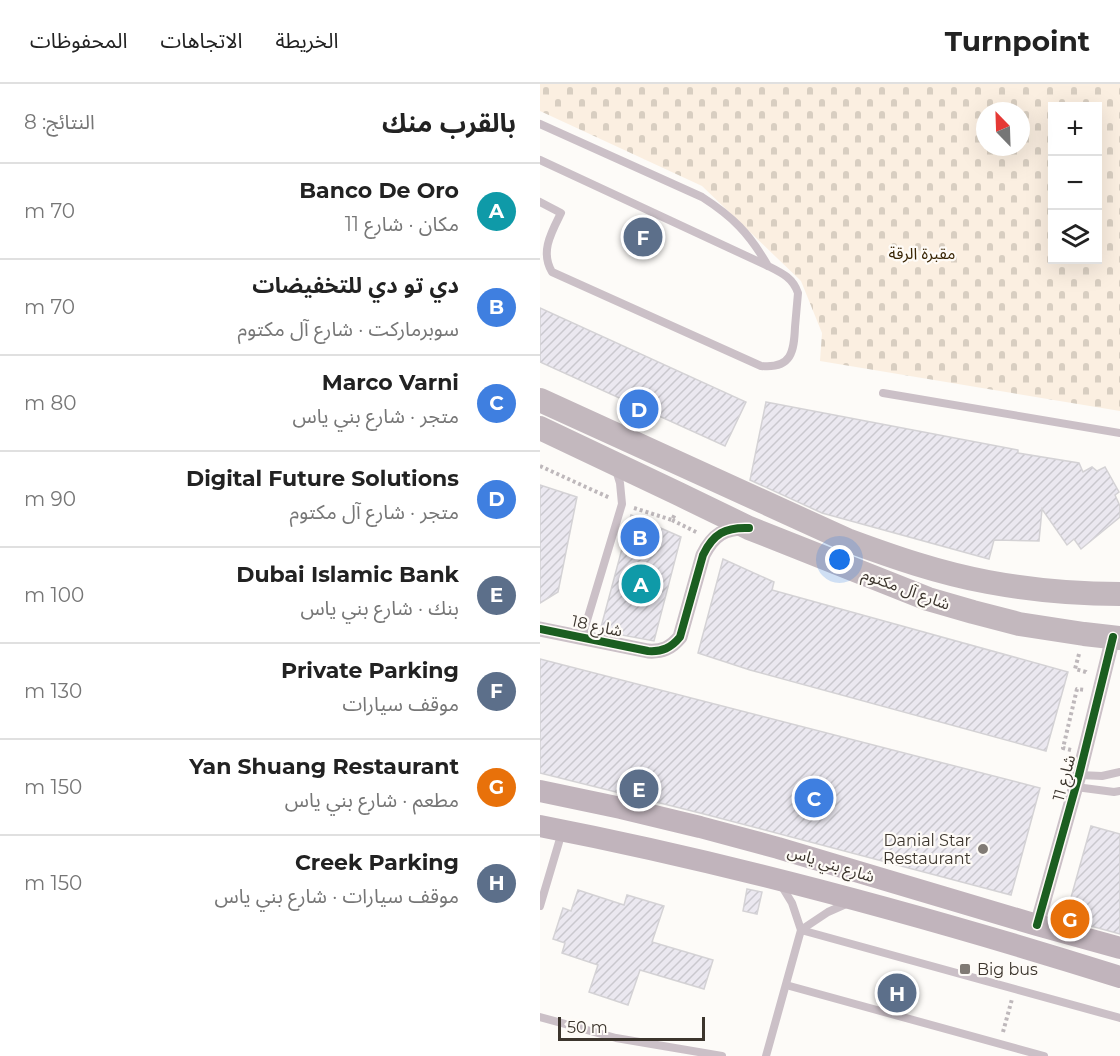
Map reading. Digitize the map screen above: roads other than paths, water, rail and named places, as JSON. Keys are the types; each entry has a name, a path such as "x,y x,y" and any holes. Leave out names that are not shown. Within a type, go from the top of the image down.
{"main road":[{"name":"شارع آل مكتوم","path":"540,400 847,540 893,557 987,582 1036,589 1120,594"},
{"name":"شارع آل مكتوم","path":"540,428 748,528 928,599 1019,624 1084,634 1118,635"},
{"name":"شارع بني ياس","path":"540,791 621,808 778,848 1120,948"},
{"name":"شارع بني ياس","path":"540,826 676,855 858,900 1120,977"}],"street":[{"name":"شارع 18","path":"540,629 648,651 657,652 666,649 680,637 703,555 712,540 726,530 748,528"},
{"name":"شارع 11","path":"1037,925 1118,635"}],"lane":[{"path":"540,124 702,197 741,226 756,245 768,266"},
{"path":"540,160 790,278 798,293 794,348 789,357 781,364 772,367 762,366 552,272 546,265 544,248 561,213 540,202"},
{"path":"883,393 1120,433"},
{"path":"582,637 622,504 620,483 612,464"},
{"path":"1078,781 1120,772"},
{"path":"1078,781 1114,792 1120,791"},
{"path":"540,906 562,830"},
{"path":"766,1056 801,930 792,903 777,879"},
{"path":"801,930 828,912 858,900"},
{"path":"801,930 1120,1018"},
{"path":"786,985 1044,1056"},
{"path":"540,1017 616,1038 722,1056"}],"place":[{"name":"Private Parking","path":"643,237"},
{"name":"Digital Future Solutions","path":"639,409"},
{"name":"دي تو دي للتخفيضات","path":"640,537"},
{"name":"Banco De Oro","path":"641,584"},
{"name":"Dubai Islamic Bank","path":"639,789"},
{"name":"Marco Varni","path":"814,798"},
{"name":"Danial Star Restaurant","path":"983,849"},
{"name":"Yan Shuang Restaurant","path":"1070,919"},
{"name":"Big bus","path":"965,969"},
{"name":"Creek Parking","path":"897,993"}],"park label":[{"name":"مقبرة الرقة","path":"922,253"}]}
